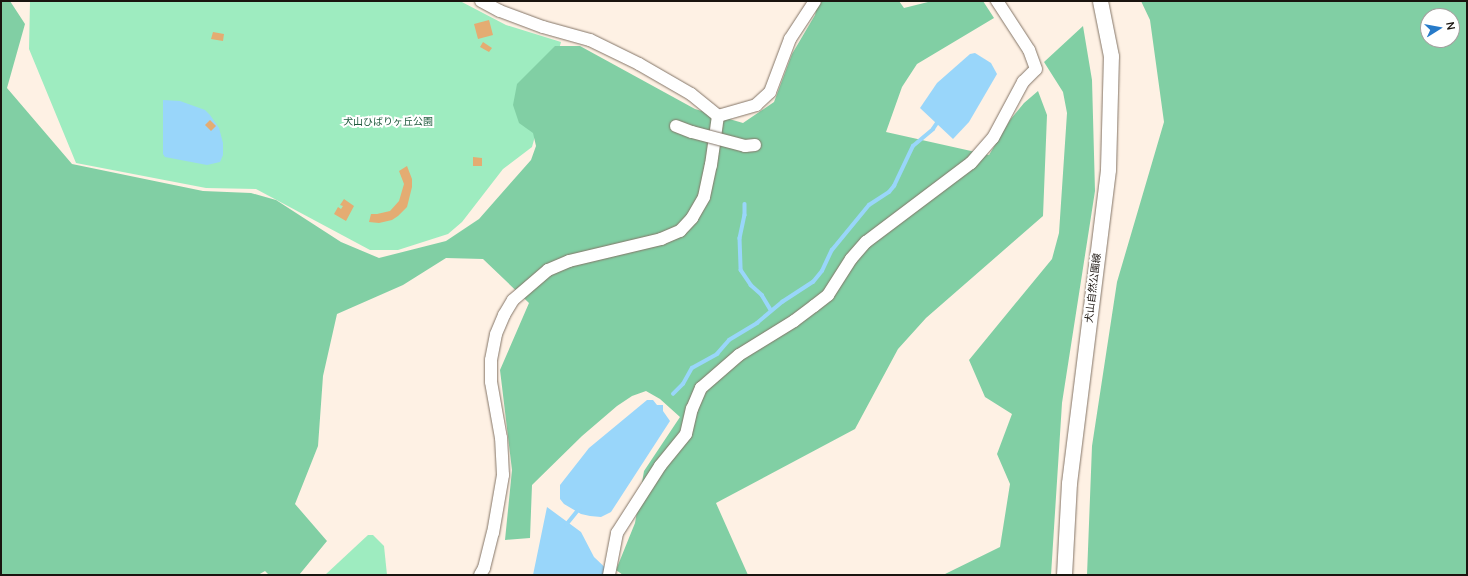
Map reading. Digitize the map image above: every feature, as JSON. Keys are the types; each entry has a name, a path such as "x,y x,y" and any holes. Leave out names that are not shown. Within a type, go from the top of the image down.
{"main road":[{"name":"犬山自然公園線","path":"1064,575 1069,483 1108,169 1111,56 1100,1"}],"street":[{"path":"481,1 500,11 543,27 590,40 639,64 691,94 718,116"},
{"path":"718,116 756,104 770,92 790,39 815,1"},
{"path":"609,575 617,533 660,466 686,434 692,409 701,388 739,356 794,321 814,306 828,294 851,259 866,242 971,163 993,138 1023,82 1036,68 1029,50 997,1"},
{"path":"480,575 484,568 493,533 503,475 501,438 491,382 491,360 496,334 504,315 513,300 548,270 568,262 661,239 680,231 692,218 704,197 711,165 718,116"},
{"path":"676,126 692,132 745,146 755,145"}],"green space":[{"path":"1,1 10,1 25,24 7,88 72,164 203,191 251,193 276,200 341,242 379,258 446,241 479,219 531,160 536,146 533,133 519,123 513,105 517,84 555,46 580,46 695,109 743,123 774,102 792,54 815,15 818,1 899,1 904,8 932,1 983,1 994,18 917,64 902,87 886,132 989,155 1010,120 1024,103 1038,91 1047,115 1043,216 926,318 898,349 855,429 716,503 748,575 623,575 616,570 635,523 644,471 680,417 660,399 646,391 632,396 617,406 582,436 532,485 530,538 505,540 512,470 500,370 529,303 483,259 446,258 403,285 337,314 323,376 318,446 295,504 327,541 299,575 269,575 265,571 258,575 1,575"},
{"name":"犬山ひばりヶ丘公園","path":"30,1 460,1 506,25 561,42 532,147 503,169 462,222 448,234 398,250 370,250 256,189 206,188 76,163 29,49"},
{"path":"1141,1 1467,1 1467,575 1087,575 1092,446 1117,282 1164,122 1150,20"},
{"path":"1083,26 1092,80 1095,191 1062,403 1051,575 943,575 1000,547 1010,484 997,454 1012,414 985,397 969,360 1052,259 1059,233 1067,113 1063,92 1044,62"},
{"path":"368,535 373,535 384,546 387,575 325,575"}],"water":[{"path":"975,53 991,63 997,74 969,122 953,139 920,108 937,83 970,54"},
{"path":"163,100 180,101 205,110 210,115 219,128 223,143 223,155 220,162 207,165 165,157 163,154"},
{"path":"647,400 653,400 657,405 663,405 663,411 670,421 611,512 601,517 590,516 581,514 564,504 560,499 560,485 589,448"},
{"path":"547,507 581,532 594,557 613,575 533,575"}],"building":[{"path":"489,20 493,35 478,39 474,24"},
{"path":"213,32 224,34 223,41 211,39"},
{"path":"483,42 492,48 489,52 480,47"},
{"path":"210,120 216,126 211,131 205,125"},
{"path":"473,157 482,158 482,166 473,166"},
{"path":"407,166 412,179 412,187 407,207 392,220 379,223 369,222 371,214 390,211 399,201 404,184 399,171"},
{"path":"344,199 354,206 346,221 334,214 338,207 341,209 343,206 340,205"}],"waterway":[{"path":"673,394 683,384 692,368 717,354 729,340 757,323 782,302 813,282 822,271 832,250 869,205 889,192 894,186 913,146 933,129 937,123"},
{"path":"745,204 745,215 740,238 741,270 751,285 762,295 771,310"},
{"path":"566,525 580,508"}]}
